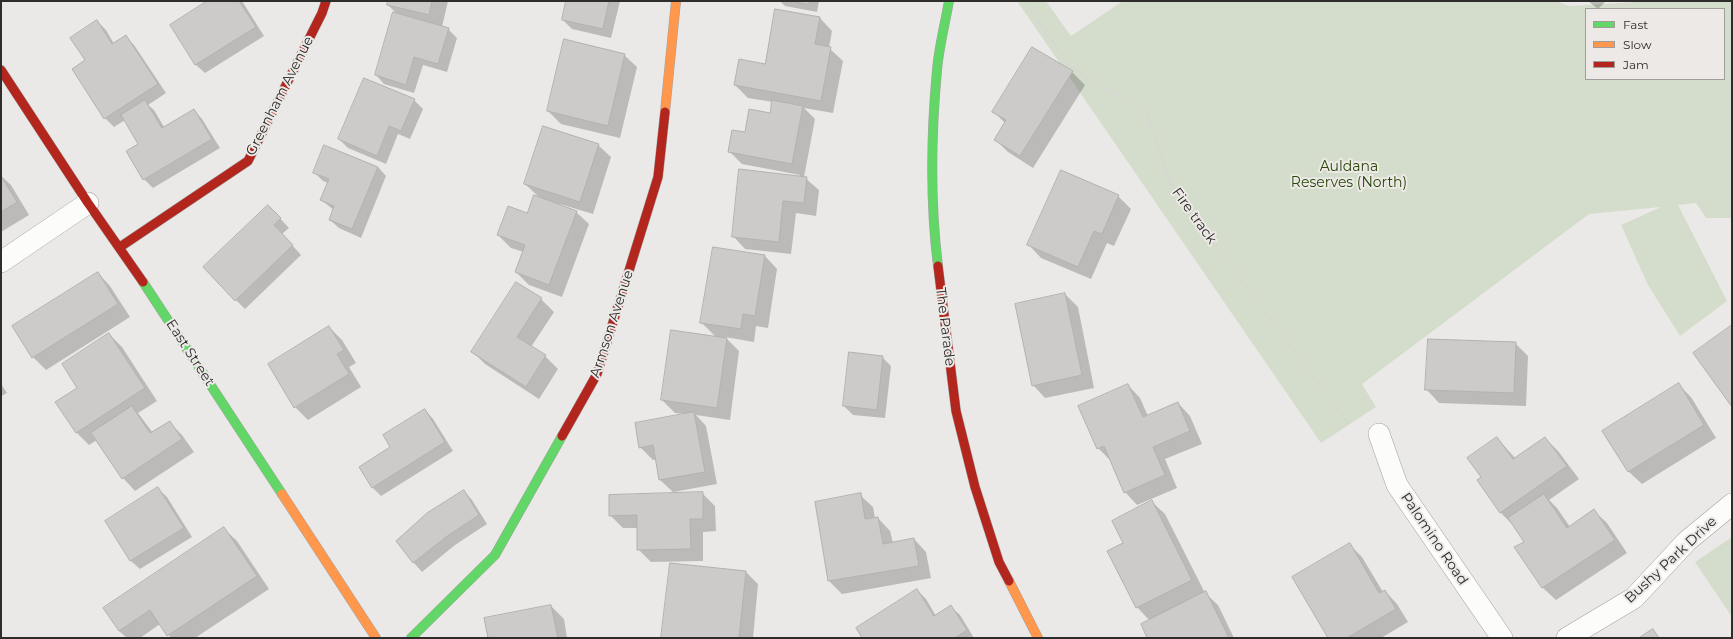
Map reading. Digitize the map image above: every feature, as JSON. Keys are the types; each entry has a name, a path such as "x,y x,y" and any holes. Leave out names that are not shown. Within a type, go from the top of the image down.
{"street":[{"name":"Greenham Avenue","path":"120,246 248,161 322,13 326,1"},
{"name":"Armson Avenue","path":"411,638 495,555 597,374 658,177 676,1"},
{"name":"The Parade","path":"949,1 937,69 933,130 933,190 937,256 956,411 975,487 999,562 1038,638"},
{"name":"East Street","path":"1,70 88,203 120,246 376,638"},
{"path":"1,262 88,203"},
{"name":"Palomino Road","path":"1379,434 1397,485 1502,638"},
{"name":"Bushy Park Drive","path":"1566,638 1634,598 1687,541 1732,504"}],"path":[{"name":"Fire track","path":"1025,1 1069,66 1146,113 1171,185 1349,424"}],"green space":[{"name":"Auldana Reserves (North)","path":"1017,1 1046,1 1071,36 1123,1 1556,1 1569,6 1653,1 1732,1 1732,218 1706,218 1696,203 1678,205 1727,301 1680,336 1648,285 1621,225 1661,207 1589,214 1362,384 1376,407 1321,443"},
{"path":"1732,537 1732,617 1695,562"}],"building":[{"path":"207,1 239,1 256,27 195,65 170,25"},
{"path":"388,1 432,1 429,15 387,5"},
{"path":"566,1 609,1 603,29 562,20"},
{"path":"791,1 809,1 808,4"},
{"path":"775,9 820,17 815,44 831,47 821,101 734,85 739,59 765,64"},
{"path":"393,12 449,28 438,64 414,57 406,85 375,75"},
{"path":"97,20 112,44 126,35 158,84 104,119 72,69 85,60 70,38"},
{"path":"564,39 625,54 608,126 547,111"},
{"path":"1032,47 1073,71 1020,156 994,140 1006,120 992,112"},
{"path":"364,78 415,99 401,131 389,126 377,156 338,139"},
{"path":"145,100 162,128 194,109 212,139 143,180 126,151 138,144 121,115"},
{"path":"772,100 803,106 792,164 728,152 732,130 745,132 749,109 770,113"},
{"path":"543,126 599,144 580,202 524,184"},
{"path":"324,145 378,167 352,229 329,220 334,206 320,200 329,179 313,173"},
{"path":"739,169 807,177 804,203 783,201 779,242 732,237"},
{"path":"1061,170 1119,195 1102,234 1094,231 1078,267 1027,245"},
{"path":"1,176 17,202 1,212"},
{"path":"534,195 577,211 549,285 515,272 525,245 497,235 508,206 527,213"},
{"path":"268,205 281,218 274,225 293,245 235,301 203,267"},
{"path":"713,247 765,255 755,316 743,314 741,329 700,323"},
{"path":"98,272 118,304 32,358 12,326"},
{"path":"516,282 542,298 517,337 546,355 526,387 471,352"},
{"path":"1065,293 1082,375 1032,386 1015,304"},
{"path":"1732,325 1732,407 1693,353"},
{"path":"329,326 344,350 337,354 349,374 294,408 268,364"},
{"path":"671,330 727,338 717,408 661,400"},
{"path":"109,333 145,388 76,433 55,402 77,388 62,364"},
{"path":"1428,339 1516,342 1514,393 1425,390"},
{"path":"849,352 883,356 877,410 843,406"},
{"path":"1679,383 1704,425 1628,472 1602,431"},
{"path":"1128,384 1143,417 1178,402 1190,431 1153,447 1165,475 1124,493 1104,446 1097,449 1078,406"},
{"path":"132,406 150,433 170,421 182,439 122,479 91,433"},
{"path":"425,409 445,442 372,488 359,467 390,447 383,435"},
{"path":"694,412 705,472 659,480 653,445 639,448 635,423"},
{"path":"1497,437 1513,459 1545,437 1567,466 1500,513 1477,480 1481,477 1467,458"},
{"path":"158,487 184,528 130,561 105,521"},
{"path":"464,490 479,515 446,537 413,563 396,541 427,513"},
{"path":"703,492 703,519 690,519 691,549 637,550 637,515 609,516 609,495"},
{"path":"861,493 865,519 878,517 883,544 914,538 919,566 828,581 815,502"},
{"path":"1544,494 1567,528 1594,509 1615,540 1542,588 1514,547 1524,542 1508,518"},
{"path":"1152,500 1192,580 1136,608 1107,551 1123,543 1112,521"},
{"path":"224,527 257,576 167,636 150,610 119,631 103,608"},
{"path":"1350,543 1379,593 1385,590 1396,609 1347,638 1328,638 1292,577"},
{"path":"670,563 746,571 739,638 661,638"},
{"path":"917,589 934,616 951,605 967,630 955,638 862,638 856,628"},
{"path":"1206,591 1229,638 1147,638 1141,624"},
{"path":"551,605 558,638 488,638 484,618"},
{"path":"1653,629 1659,638 1639,638"}],"traffic: fast":[{"path":"938,266 935,242 932,168 935,94 938,61 949,1"},
{"path":"143,282 282,494"},
{"path":"411,638 495,555 562,436"}],"traffic: slow":[{"path":"665,112 676,1"},
{"path":"282,494 376,638"},
{"path":"1009,581 1038,638"}],"traffic: jam":[{"path":"120,247 248,161 322,13 326,1"},
{"path":"1,70 88,203 143,282"},
{"path":"562,436 597,374 658,177 665,112"},
{"path":"938,266 956,411 975,487 999,562 1009,581"}]}
